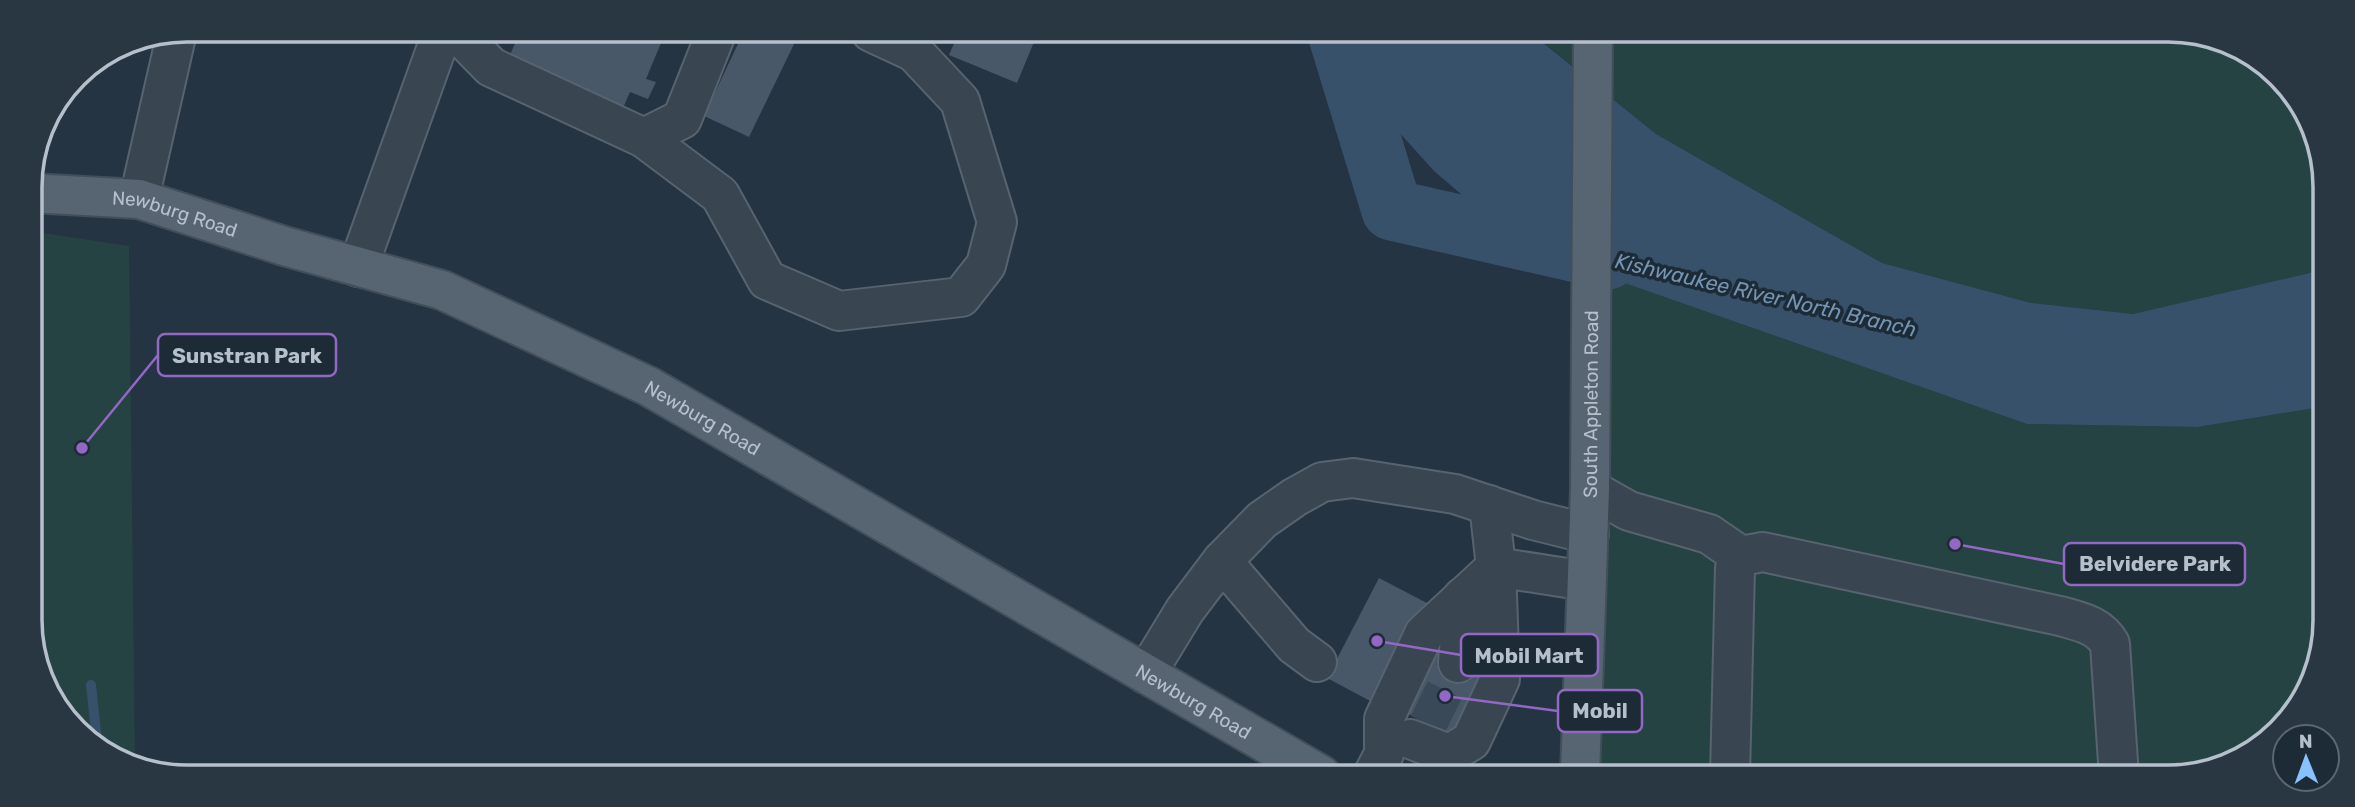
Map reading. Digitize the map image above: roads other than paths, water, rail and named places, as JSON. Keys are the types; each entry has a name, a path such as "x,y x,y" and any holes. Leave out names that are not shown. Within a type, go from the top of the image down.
{"main road":[{"name":"South Appleton Road","path":"1580,765 1590,489 1593,42"},
{"name":"Newburg Road","path":"42,194 139,199 284,246 442,290 648,386 1304,765"}],"street":[{"path":"358,267 439,42"},
{"path":"467,42 491,67 644,138 720,195 767,280 839,311 961,297 986,265 996,222 960,101 914,52 892,42"},
{"path":"644,138 682,119 713,42"},
{"path":"139,199 174,45"},
{"path":"1146,674 1185,610 1222,561 1262,520 1322,482 1353,478 1455,494 1533,520 1589,534"},
{"path":"1590,489 1629,511 1709,534 1741,556 1763,552 1791,556 2060,616 2104,632 2110,644 2118,765"},
{"path":"1489,505 1496,567 1500,679 1471,741 1450,754 1399,748 1384,719 1424,635 1496,567"},
{"path":"1730,765 1735,568 1741,556"},
{"path":"1222,561 1294,645 1317,662"},
{"path":"1496,567 1587,581"},
{"path":"1458,663 1464,597"}],"water":[{"path":"1318,42 1542,42 1656,134 1882,263 2031,303 2133,314 2313,272 2313,408 2197,427 2027,424 1599,274 1503,230 1434,171"}],"waterway":[{"name":"Kishwaukee River North Branch","path":"1341,42 1392,210 1608,259"},
{"path":"91,685 96,733"}],"tunnel":[{"path":"1428,724 1458,663"}],"place":[{"name":"Sunstran Park","path":"82,448"},
{"name":"Belvidere Park","path":"1955,544"},
{"name":"Mobil Mart","path":"1377,641"},
{"name":"Mobil","path":"1445,696"}]}
